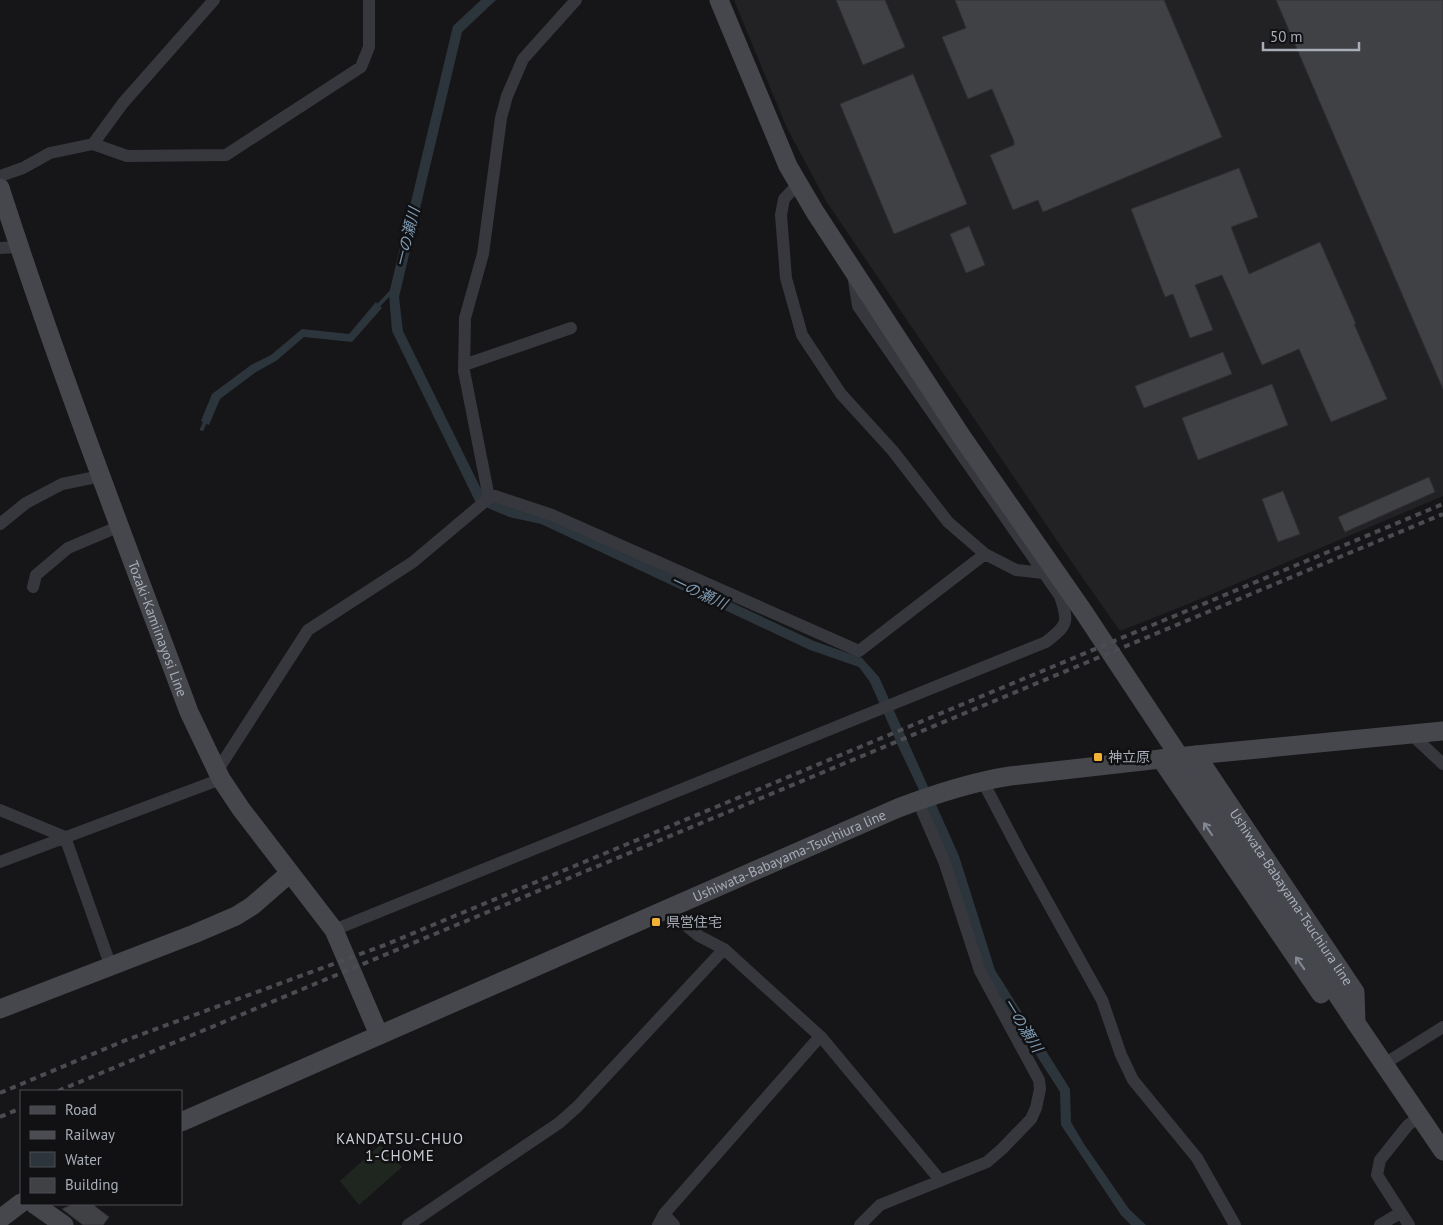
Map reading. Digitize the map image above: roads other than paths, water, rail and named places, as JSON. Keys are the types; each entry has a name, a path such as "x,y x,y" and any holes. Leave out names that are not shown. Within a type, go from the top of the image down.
{"main road":[{"path":"719,0 788,166 815,212 962,437 1083,611 1419,1117 1437,1131 1443,1151"},
{"name":"Tozaki-Kamiinayosi Line","path":"0,188 19,247 101,476 189,712 218,774 265,842 334,930 379,1035"},
{"path":"1196,755 1443,731"},
{"name":"Ushiwata-Babayama-Tsuchiura line","path":"379,1035 898,808 947,790 982,780 1196,755 1356,992 1356,1023"},
{"name":"Ushiwata-Babayama-Tsuchiura line","path":"1161,759 1331,1007 1356,1023"},
{"path":"0,1009 236,916 252,906 290,873"},
{"path":"182,1122 379,1035"},
{"path":"0,1219 20,1204"},
{"path":"35,1205 64,1225"}],"street":[{"path":"93,144 123,103 214,0"},
{"path":"0,176 23,168 50,153 93,144 127,156 226,155 361,67 369,47 369,0"},
{"path":"0,862 218,774 308,630 413,562 490,498 464,365 465,318 482,254 499,127 507,96 523,59 576,0"},
{"path":"798,184 784,200 781,215 786,278 802,335 841,394 893,452 948,522 985,554 1016,570 1043,572"},
{"path":"0,248 19,247"},
{"path":"334,930 1046,642 1062,630 1066,615 1060,596 858,306 852,267"},
{"path":"464,365 571,328"},
{"path":"0,524 26,503 62,484 101,476"},
{"path":"489,494 552,514 859,651 985,554"},
{"path":"33,587 36,574 68,548 120,526"},
{"path":"1411,734 1443,764"},
{"path":"982,780 1102,1000 1121,1055 1133,1080 1197,1158 1235,1225"},
{"path":"860,1225 880,1205 987,1162 1002,1150 1031,1119 1036,1108 1040,1089 1039,1080 980,971 944,861 918,800"},
{"path":"0,810 65,837 110,967"},
{"path":"667,910 699,936 724,949 822,1038 940,1180"},
{"path":"408,1225 559,1123 577,1107 724,949"},
{"path":"1384,1064 1443,1027"},
{"path":"674,1225 661,1220 816,1041 822,1038"},
{"path":"1409,1225 1377,1175 1380,1160 1408,1126 1419,1117"},
{"path":"1380,1225 1400,1212"}],"water":[{"name":"一の瀬川","path":"481,0 496,0 462,32 399,297 403,331 484,495 543,514 814,641 862,658 879,677 959,856 995,970 1070,1089 1071,1122 1129,1209 1146,1225 1131,1225 1121,1215 1061,1125 1060,1092 985,975 927,807 870,682 859,667 810,650 541,524 509,517 476,503 392,331 389,294 453,26"},
{"path":"376,302 382,308 352,342 304,337 276,361 256,372 220,399 209,425 201,421 212,394 251,365 271,355 302,329 349,334"}],"waterway":[{"path":"377,307 391,292"},
{"path":"202,429 206,420"}],"railway":[{"path":"0,1093 126,1040 385,945 1443,504"},
{"path":"60,1090 1443,514"},
{"path":"0,1117 20,1108"}],"place":[{"name":"神立原","path":"1098,757"},
{"name":"県営住宅","path":"656,922"}],"district":[{"name":"KANDATSU-CHUO 1-CHOME","path":"400,1146"}]}
